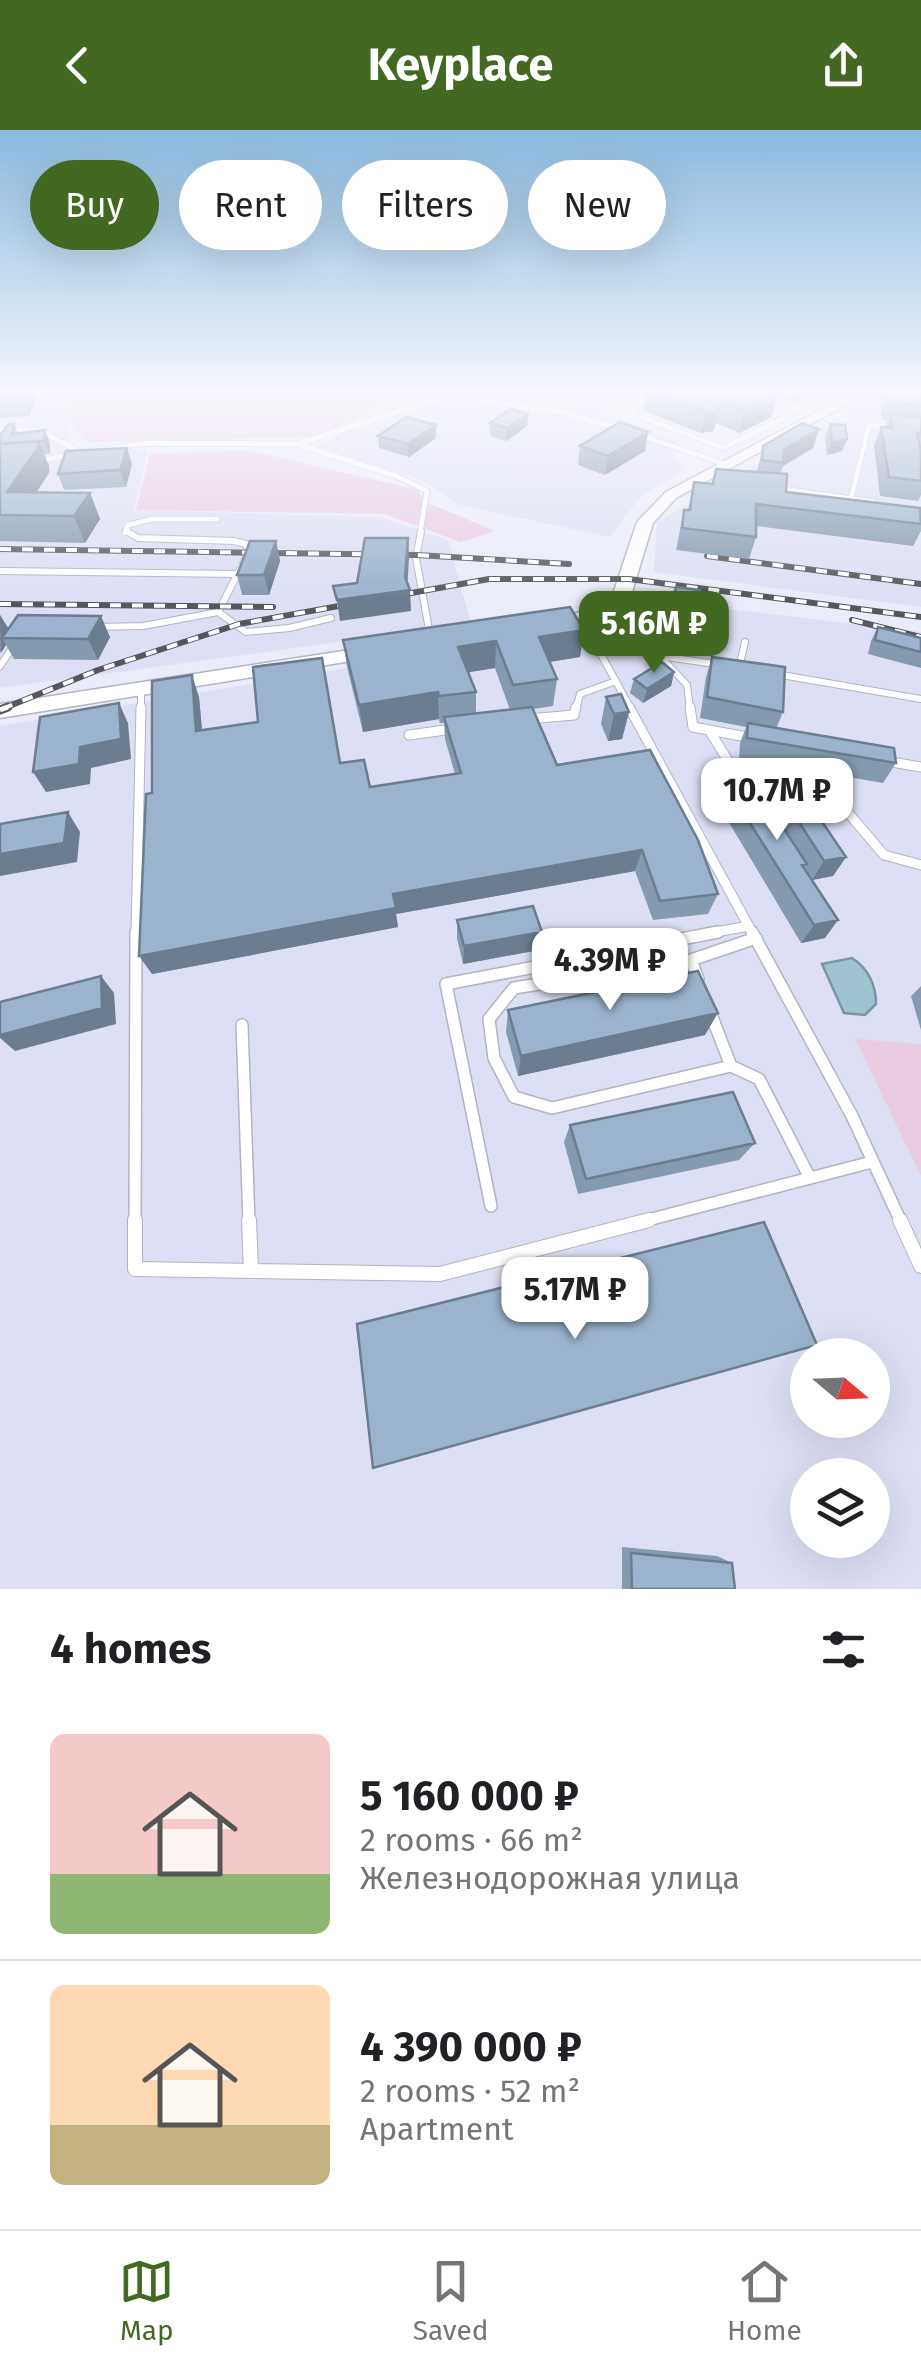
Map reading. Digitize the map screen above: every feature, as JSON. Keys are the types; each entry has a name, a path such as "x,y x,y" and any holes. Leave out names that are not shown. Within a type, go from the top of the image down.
{"street":[{"path":"524,628 587,627 624,592 652,512 672,495 744,462"},
{"path":"0,710 421,645"}],"lane":[{"path":"353,462 427,491 416,558 421,645"},
{"path":"698,462 725,473"},
{"path":"851,499 860,462"},
{"path":"759,486 882,504"},
{"path":"216,519 154,519 128,525 125,533 138,538 234,540 246,544 249,552 218,612"},
{"path":"0,571 237,574"},
{"path":"85,626 143,626 218,612 246,632 331,618"},
{"path":"587,627 660,656 921,699"},
{"path":"587,627 852,1116 921,1266"},
{"path":"0,666 18,640"},
{"path":"738,668 745,642"},
{"path":"660,656 687,686 693,727 767,740"},
{"path":"521,719 574,715 580,694 616,682"},
{"path":"141,688 134,1008 135,1269 440,1274 872,1162"},
{"path":"409,735 465,727"},
{"path":"710,730 743,784"},
{"path":"882,760 921,767"},
{"path":"732,767 751,772"},
{"path":"770,776 827,788 884,855 921,864"},
{"path":"491,1206 446,984 749,926"},
{"path":"756,938 690,960 514,988 489,1019 494,1058 514,1097 552,1108 731,1066 759,1079 810,1178"},
{"path":"690,960 731,1066"},
{"path":"242,1025 252,1271"}],"shaded area":[{"path":"0,462 145,462 134,510 379,517 448,540 471,624 0,688"},
{"path":"148,462 299,462 418,490 425,502 495,531 461,542 384,514 136,510"},
{"path":"364,462 678,462 684,470 641,496 610,537 460,505 422,480"},
{"path":"761,462 921,462 921,607 654,572 657,522"},
{"path":"646,599 921,632 921,1589 0,1589 0,726 603,625"},
{"path":"852,958 867,972 874,990 876,1004 865,1015 844,1013 822,964"},
{"path":"855,1039 921,1044 921,1176"}],"building":[{"path":"0,462 28,462 7,492 90,493 74,516 0,515"},
{"path":"62,462 123,462 120,470 58,474"},
{"path":"887,462 921,462 921,481 889,477"},
{"path":"716,469 787,474 786,492 920,508 921,524 756,504 756,537 682,528 684,510 690,510 694,482 713,484"},
{"path":"365,538 408,538 405,577 410,590 337,600 333,586 357,583"},
{"path":"250,541 276,541 264,575 237,575"},
{"path":"676,587 700,590 694,617 658,610 661,593 674,596"},
{"path":"570,607 584,630 539,637 557,679 513,685 496,641 458,647 476,692 439,696 438,692 359,705 343,640"},
{"path":"18,615 101,616 88,639 2,638"},
{"path":"878,627 921,638 921,652 875,640"},
{"path":"712,657 785,667 783,712 707,697"},
{"path":"322,658 340,763 364,760 370,787 461,773 444,717 532,707 557,765 650,750 698,840 718,894 660,901 642,850 393,894 396,908 139,956 146,794 152,793 152,681 192,675 196,731 258,722 253,667"},
{"path":"662,662 674,672 647,689 634,679"},
{"path":"621,694 629,712 614,714 606,697"},
{"path":"119,703 121,739 80,747 79,764 33,772 40,717"},
{"path":"748,723 894,748 896,763 747,738"},
{"path":"761,763 783,764 846,857 824,861"},
{"path":"743,766 807,864 802,865 838,920 814,925 716,769"},
{"path":"68,812 64,843 0,854 0,824"},
{"path":"533,906 542,932 464,946 457,920"},
{"path":"698,971 718,1013 521,1056 508,1010"},
{"path":"101,976 102,1008 0,1035 0,1002"},
{"path":"733,1092 755,1143 586,1179 570,1125"},
{"path":"764,1222 814,1338 790,1338 790,1352 373,1468 357,1324"},
{"path":"631,1553 732,1563 735,1589 632,1589"}],"railway":[{"path":"0,549 417,555 569,564"},
{"path":"707,556 921,584"},
{"path":"2,709 98,670 239,624 489,579 629,579 921,617"},
{"path":"0,604 273,607"},
{"path":"852,620 921,637"},
{"path":"0,710 8,707"}]}
